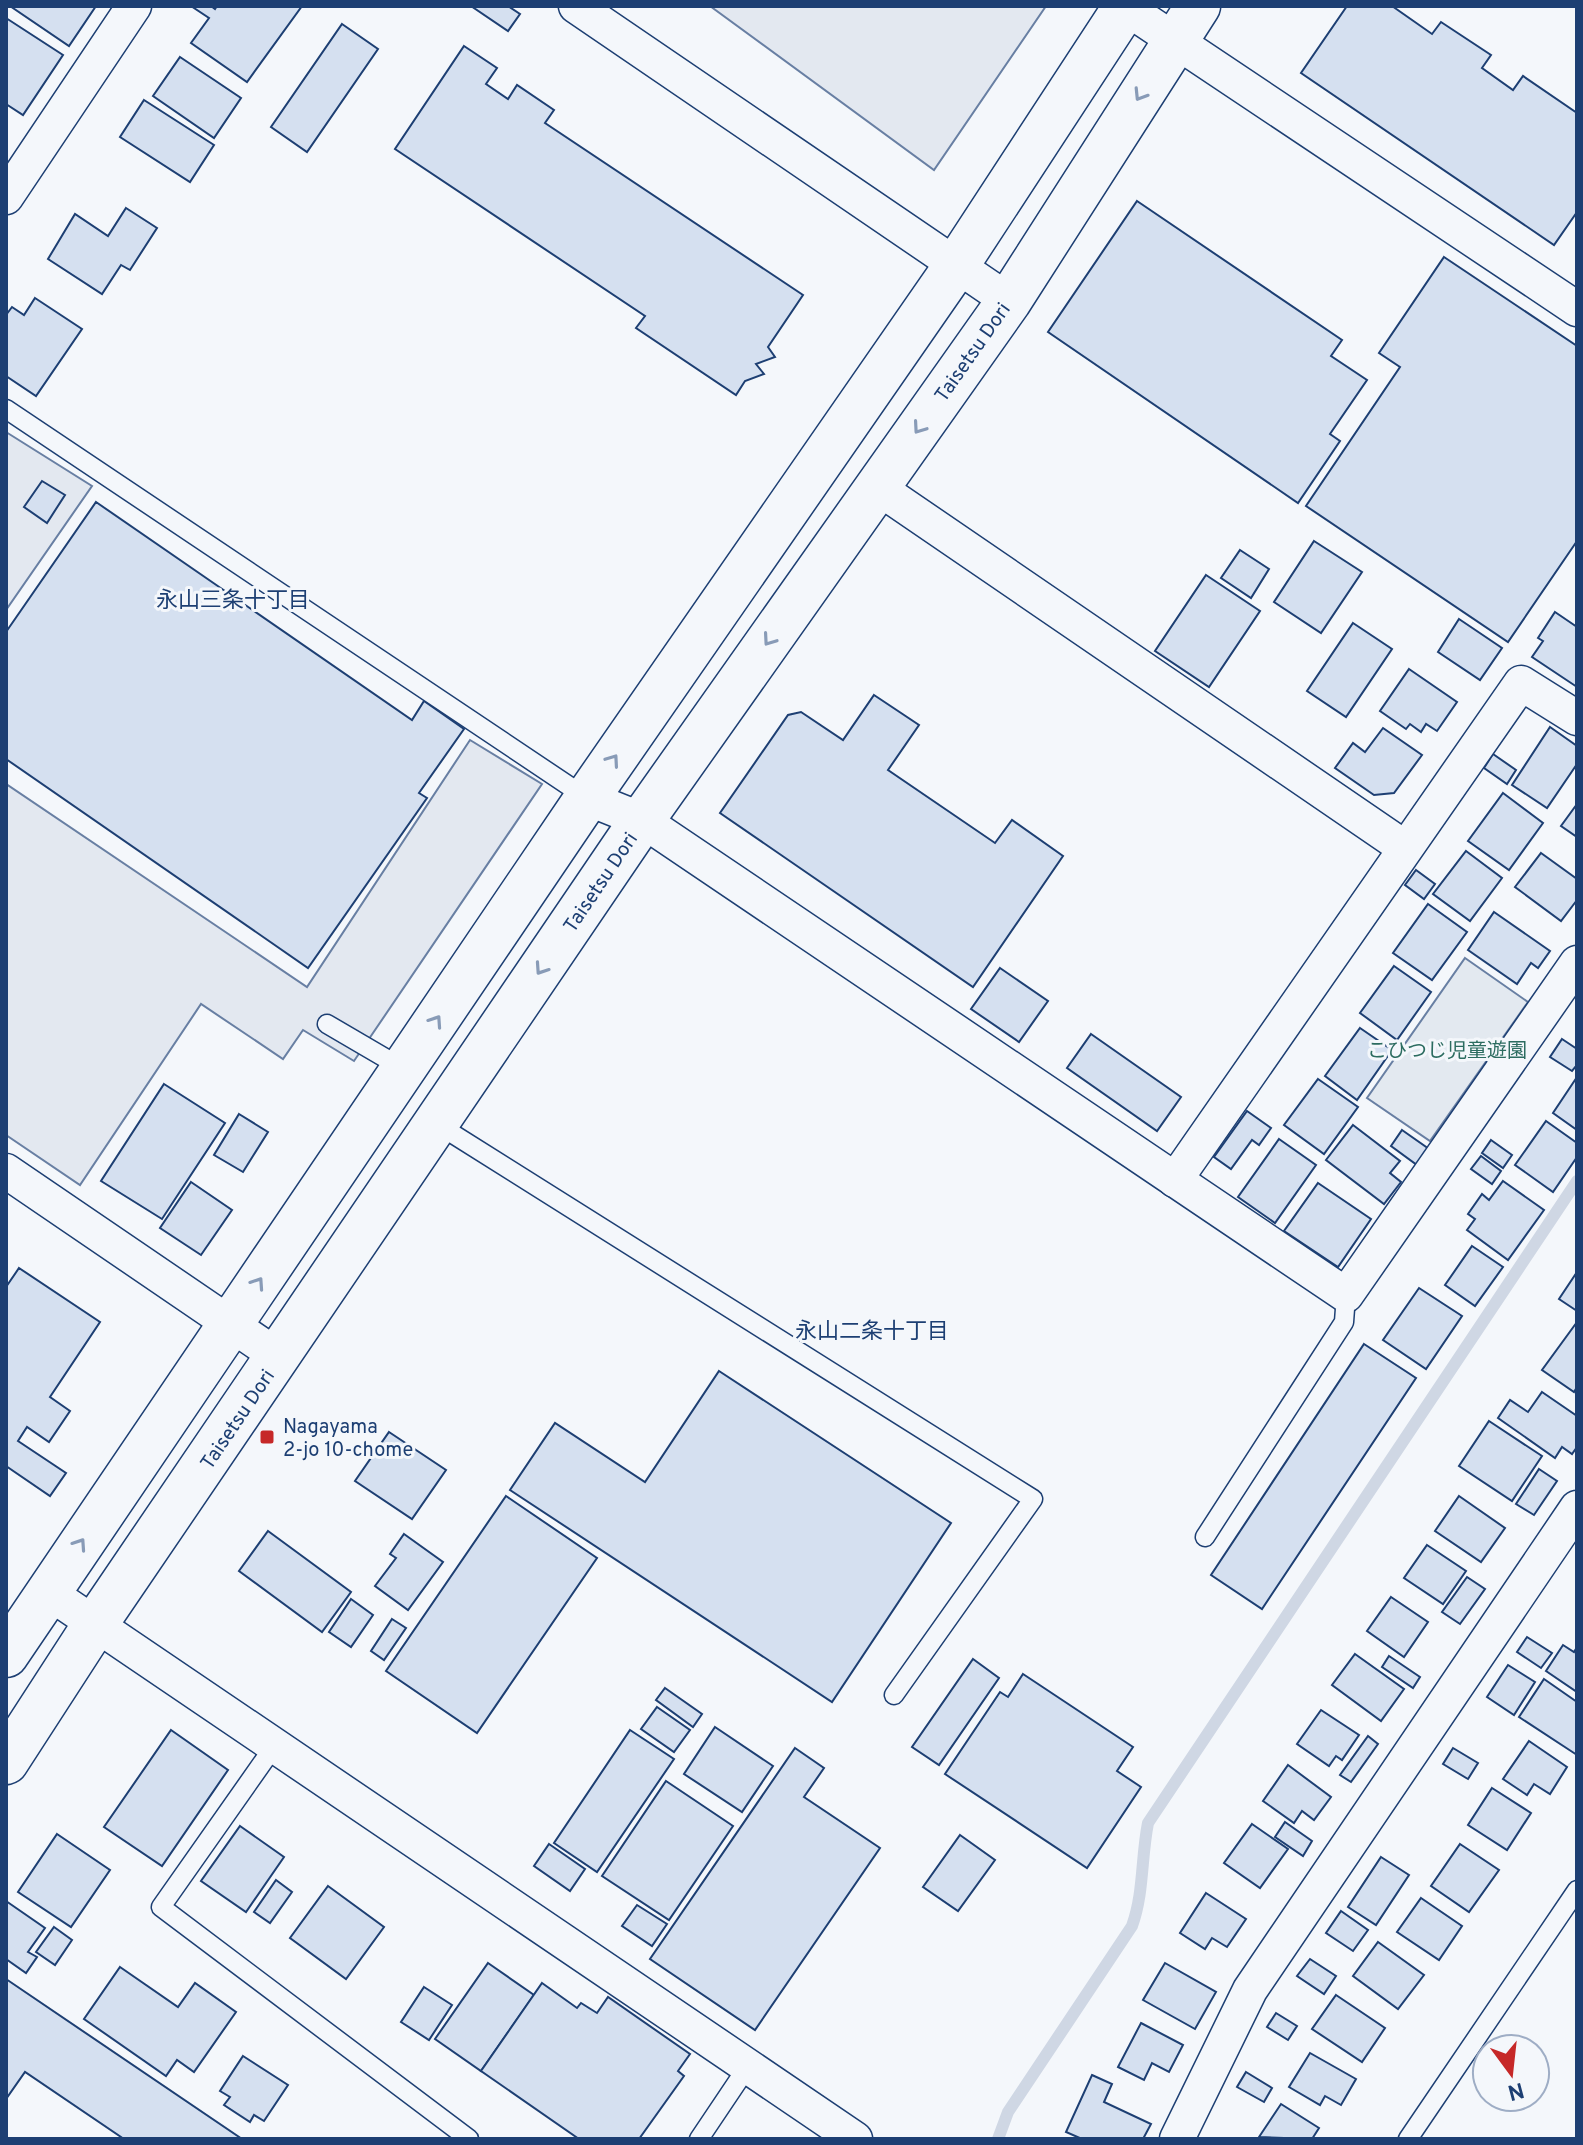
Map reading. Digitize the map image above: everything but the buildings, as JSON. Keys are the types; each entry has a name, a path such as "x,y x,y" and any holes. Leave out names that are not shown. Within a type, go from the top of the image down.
{"highway":[{"path":"6,1655 587,798 956,266 1125,7"},
{"name":"Taisetsu Dori","path":"6,1762 96,1623 642,820 1009,301 1187,23"}],"street":[{"path":"11,178 134,6"},
{"path":"576,6 1009,301"},
{"path":"1125,7 1187,23 1577,309"},
{"path":"877,487 1405,848"},
{"path":"1175,1180 1521,683 1577,718"},
{"path":"587,798 642,820 1346,1295 1577,963"},
{"path":"6,1171 279,1357"},
{"path":"1177,2139 1250,1990 1577,1508"},
{"path":"48,1592 855,2139"}],"lane":[{"path":"6,409 587,798"},
{"path":"327,1024 404,1069"},
{"path":"437,1124 1033,1499 894,1695"},
{"path":"1205,1537 1344,1322 1346,1295"},
{"path":"275,1745 161,1907 469,2139"},
{"path":"1408,2139 1577,1890"},
{"path":"699,2139 748,2066"}],"green space":[{"name":"こひつじ児童遊園","path":"1465,958 1528,1002 1430,1141 1367,1098"}],"shaded area":[{"path":"710,6 1046,6 934,170"},
{"path":"6,432 92,486 6,610"},
{"path":"470,740 542,784 354,1061 303,1030 283,1059 201,1004 80,1185 6,1135 6,784 307,987"}],"waterway":[{"path":"998,2139 1008,2112 1132,1926 1139,1901 1148,1823 1577,1181"}],"place":[{"name":"Nagayama 2-jo 10-chome","path":"267,1437"}],"district":[{"name":"永山三条十丁目","path":"233,599"},
{"name":"永山二条十丁目","path":"872,1330"}]}
